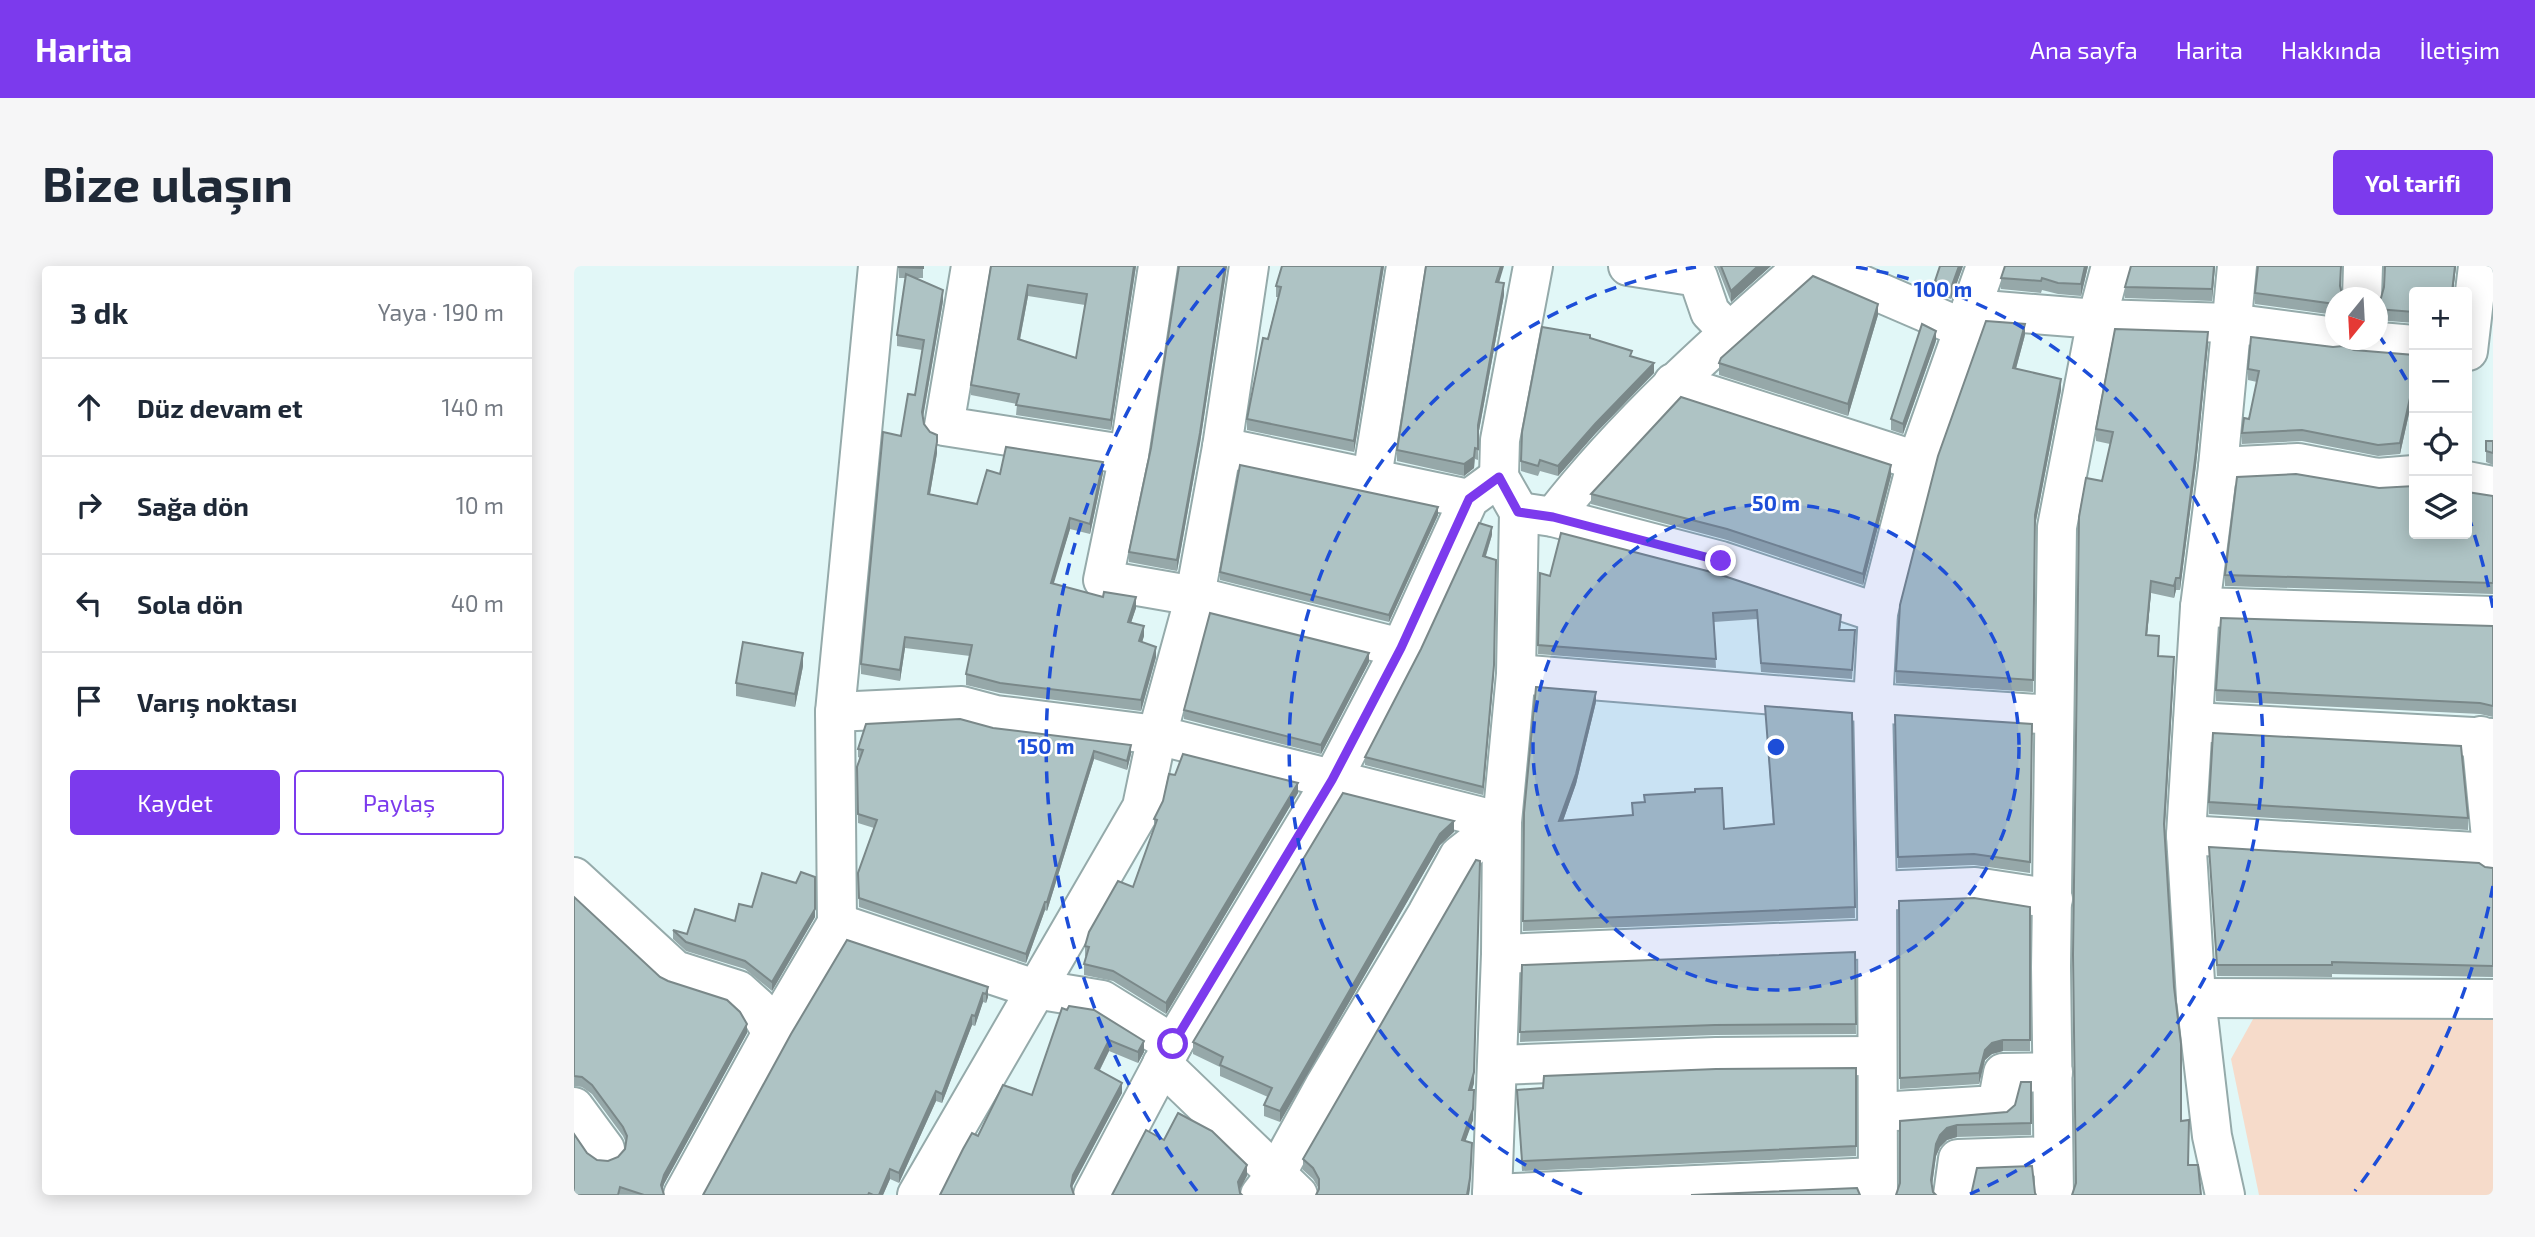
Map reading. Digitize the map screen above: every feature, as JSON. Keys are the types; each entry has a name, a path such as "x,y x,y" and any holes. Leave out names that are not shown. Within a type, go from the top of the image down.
{"street":[{"path":"683,1195 772,1033 838,923 835,712 878,266"},
{"path":"971,266 944,426 1129,455"},
{"path":"1158,266 1129,455 1103,580 1195,596 1401,648"},
{"path":"917,1195 1142,807 1157,735 1195,596 1222,447 1249,266"},
{"path":"1372,477 1406,266"},
{"path":"1093,1195 1167,1054 1332,780 1484,488 1500,440 1534,266"},
{"path":"1628,266 1700,272 1710,312 1728,332"},
{"path":"1804,266 1673,383 1580,482 1536,514 1516,674 1502,822 1501,954 1492,1194 1877,1186 1877,891 1873,703 1878,613 1917,461 1986,266"},
{"path":"1818,266 1967,318 2230,323 2325,336"},
{"path":"2054,1195 2051,967 2057,527 2097,319 2111,266"},
{"path":"2225,1195 2212,1136 2196,998 2186,835 2200,607 2218,467 2237,266"},
{"path":"2362,287 2363,266"},
{"path":"2476,352 2478,266"},
{"path":"2388,343 2409,345"},
{"path":"1673,383 1917,461"},
{"path":"1222,447 1372,477 1484,488 1536,514 1721,561 1878,613"},
{"path":"2218,467 2298,463 2377,478 2409,475"},
{"path":"2472,482 2493,486"},
{"path":"2200,607 2493,616"},
{"path":"1516,674 2054,715"},
{"path":"835,712 962,706 996,715 1157,735 1502,822"},
{"path":"2186,835 2493,855 2487,737 2193,722"},
{"path":"838,923 1035,989 1102,1000 1167,1054 1278,1188 1325,1085 1459,856 1502,822"},
{"path":"574,877 675,970 738,989 757,1007 772,1033"},
{"path":"1877,891 1975,887 2053,899"},
{"path":"1501,954 1877,939"},
{"path":"2196,998 2493,999"},
{"path":"1497,1065 1716,1057 1877,1056"},
{"path":"1878,1112 1997,1105 2003,1073 2053,1072"},
{"path":"574,1107 605,1149"},
{"path":"1953,1195 1958,1159 2053,1156"}],"shaded area":[{"path":"2258,1010 2493,1015 2493,1195 2259,1195 2231,1059"}],"building":[{"path":"923,266 923,268 899,267"},
{"path":"991,266 1134,266 1111,420 1016,405 1019,394 971,385","holes":["1028,285 1087,294 1076,358 1018,339"]},
{"path":"1179,266 1225,266 1200,433 1177,560 1129,552 1151,448"},
{"path":"1282,266 1382,266 1354,441 1247,419 1263,338 1268,339 1281,287 1276,286"},
{"path":"1426,266 1501,266 1496,282 1504,283 1478,425 1478,449 1475,448 1474,457 1464,464 1397,450"},
{"path":"1721,266 1758,266 1731,291"},
{"path":"1940,266 1959,266 1951,288 1935,281"},
{"path":"2005,266 2085,266 2081,284 2058,283 2042,278 2041,281 2001,278"},
{"path":"2131,266 2214,266 2212,289 2125,287"},
{"path":"2258,266 2341,266 2340,287 2325,287 2325,303 2255,293"},
{"path":"2385,266 2455,266 2453,287 2409,287 2409,312 2388,310 2388,287 2384,287"},
{"path":"906,274 943,290 922,412 924,424 930,432 937,435 928,494 977,504 987,470 1000,474 1006,447 1103,462 1090,524 1070,518 1051,583 1103,597 1104,592 1136,597 1128,622 1144,626 1139,641 1156,647 1141,700 1000,683 966,674 972,645 905,637 900,670 861,664 883,432 901,436 908,394 915,395 924,340 897,335"},
{"path":"1813,276 1878,304 1848,404 1719,363 1721,358"},
{"path":"1986,321 2025,324 2013,368 2061,379 2035,515 2033,680 1896,671 1900,605 1938,456"},
{"path":"1922,324 1936,331 1903,424 1891,419"},
{"path":"1542,327 1590,335 1590,338 1632,351 1630,356 1654,363 1558,466 1540,460 1538,466 1521,461 1522,432"},
{"path":"2115,329 2208,332 2180,578 2176,578 2174,586 2151,581 2146,635 2159,636 2158,656 2174,657 2164,824 2174,987 2181,1044 2181,1121 2189,1120 2188,1165 2198,1165 2201,1195 2072,1195 2076,1183 2073,955 2079,517 2086,478 2102,481 2113,432 2096,429"},
{"path":"2251,337 2325,346 2325,350 2409,355 2409,402 2400,443 2378,445 2302,430 2242,433 2244,418 2249,419 2259,371 2248,369"},
{"path":"1681,397 1891,465 1863,574 1727,529 1591,494"},
{"path":"2486,441 2493,441 2493,453 2486,451"},
{"path":"1240,465 1438,507 1389,615 1220,572"},
{"path":"2296,474 2379,488 2409,486 2409,539 2472,539 2472,493 2493,496 2493,583 2225,575 2237,477"},
{"path":"1479,523 1492,527 1483,556 1496,560 1494,665 1483,787 1365,757 1421,649"},
{"path":"1561,533 1715,573 1841,615 1839,630 1855,630 1852,670 1761,663 1757,610 1713,613 1716,659 1538,645 1540,573 1550,576"},
{"path":"1210,613 1369,653 1321,745 1184,710"},
{"path":"2221,618 2493,626 2493,706 2480,703 2216,690"},
{"path":"743,642 803,653 795,694 736,683"},
{"path":"1536,687 1596,692 1576,774 1559,821 1633,815 1632,803 1645,802 1644,795 1722,788 1724,829 1774,824 1765,706 1852,713 1855,907 1523,921 1524,813"},
{"path":"1895,715 2032,724 2030,862 1974,854 1898,857"},
{"path":"960,719 993,728 1131,745 1127,761 1094,751 1047,902 1026,954 859,898 858,873 877,820 858,814 857,767 863,750 858,749 866,724"},
{"path":"2213,733 2461,746 2468,818 2209,802"},
{"path":"1183,754 1298,783 1166,1003 1113,971 1084,964 1089,947 1085,946 1089,932 1118,881 1133,887 1157,820 1154,819 1163,801 1169,774 1175,775"},
{"path":"1343,793 1454,821 1440,834 1280,1111 1264,1105 1272,1088 1220,1065 1223,1057 1193,1042"},
{"path":"2209,847 2479,863 2493,868 2493,966 2332,962 2332,965 2217,965"},
{"path":"1476,860 1480,861 1474,1072 1469,1090 1474,1090 1473,1109 1462,1140 1472,1143 1467,1195 1316,1195 1319,1179 1313,1168 1303,1159"},
{"path":"801,872 815,877 815,909 772,982 745,961 686,942 673,930 687,934 695,909 735,921 739,904 752,907 762,873 796,883"},
{"path":"574,897 660,977 727,1000 740,1012 747,1024 664,1175 661,1185 664,1195 644,1195 620,1187 618,1195 574,1195 574,1134 587,1153 597,1160 608,1161 618,1157 625,1149 627,1136 592,1085 582,1077 574,1076"},
{"path":"1974,898 2030,907 2030,1040 2003,1040 1992,1043 1985,1050 1979,1073 1900,1078 1899,901"},
{"path":"847,940 988,987 986,994 983,993 975,1016 972,1015 942,1094 936,1091 899,1173 890,1169 879,1195 703,1195 791,1034"},
{"path":"1855,952 1856,1024 1715,1025 1520,1032 1522,965"},
{"path":"1069,1006 1094,1010 1144,1041 1138,1052 1109,1040 1095,1068 1122,1083 1073,1175 1071,1186 1074,1195 940,1195 972,1133 978,1136 1003,1085 1032,1095 1062,1008 1067,1010"},
{"path":"1856,1068 1856,1146 1522,1161 1517,1090 1543,1088 1544,1076 1716,1069"},
{"path":"2021,1082 2031,1082 2031,1123 1957,1125 1947,1128 1936,1144 1931,1180 1936,1195 1896,1195 1900,1183 1900,1121 2007,1112 2015,1105"},
{"path":"1178,1113 1212,1131 1247,1165 1238,1182 1242,1195 1112,1195 1146,1130 1164,1140"},
{"path":"2032,1166 2036,1195 1971,1195 1977,1168"},
{"path":"1857,1188 1860,1195 1691,1195"}],"route":[{"path":"1173,1044 1332,780 1401,648 1469,499 1499,477 1518,512 1553,517 1721,561"}]}
